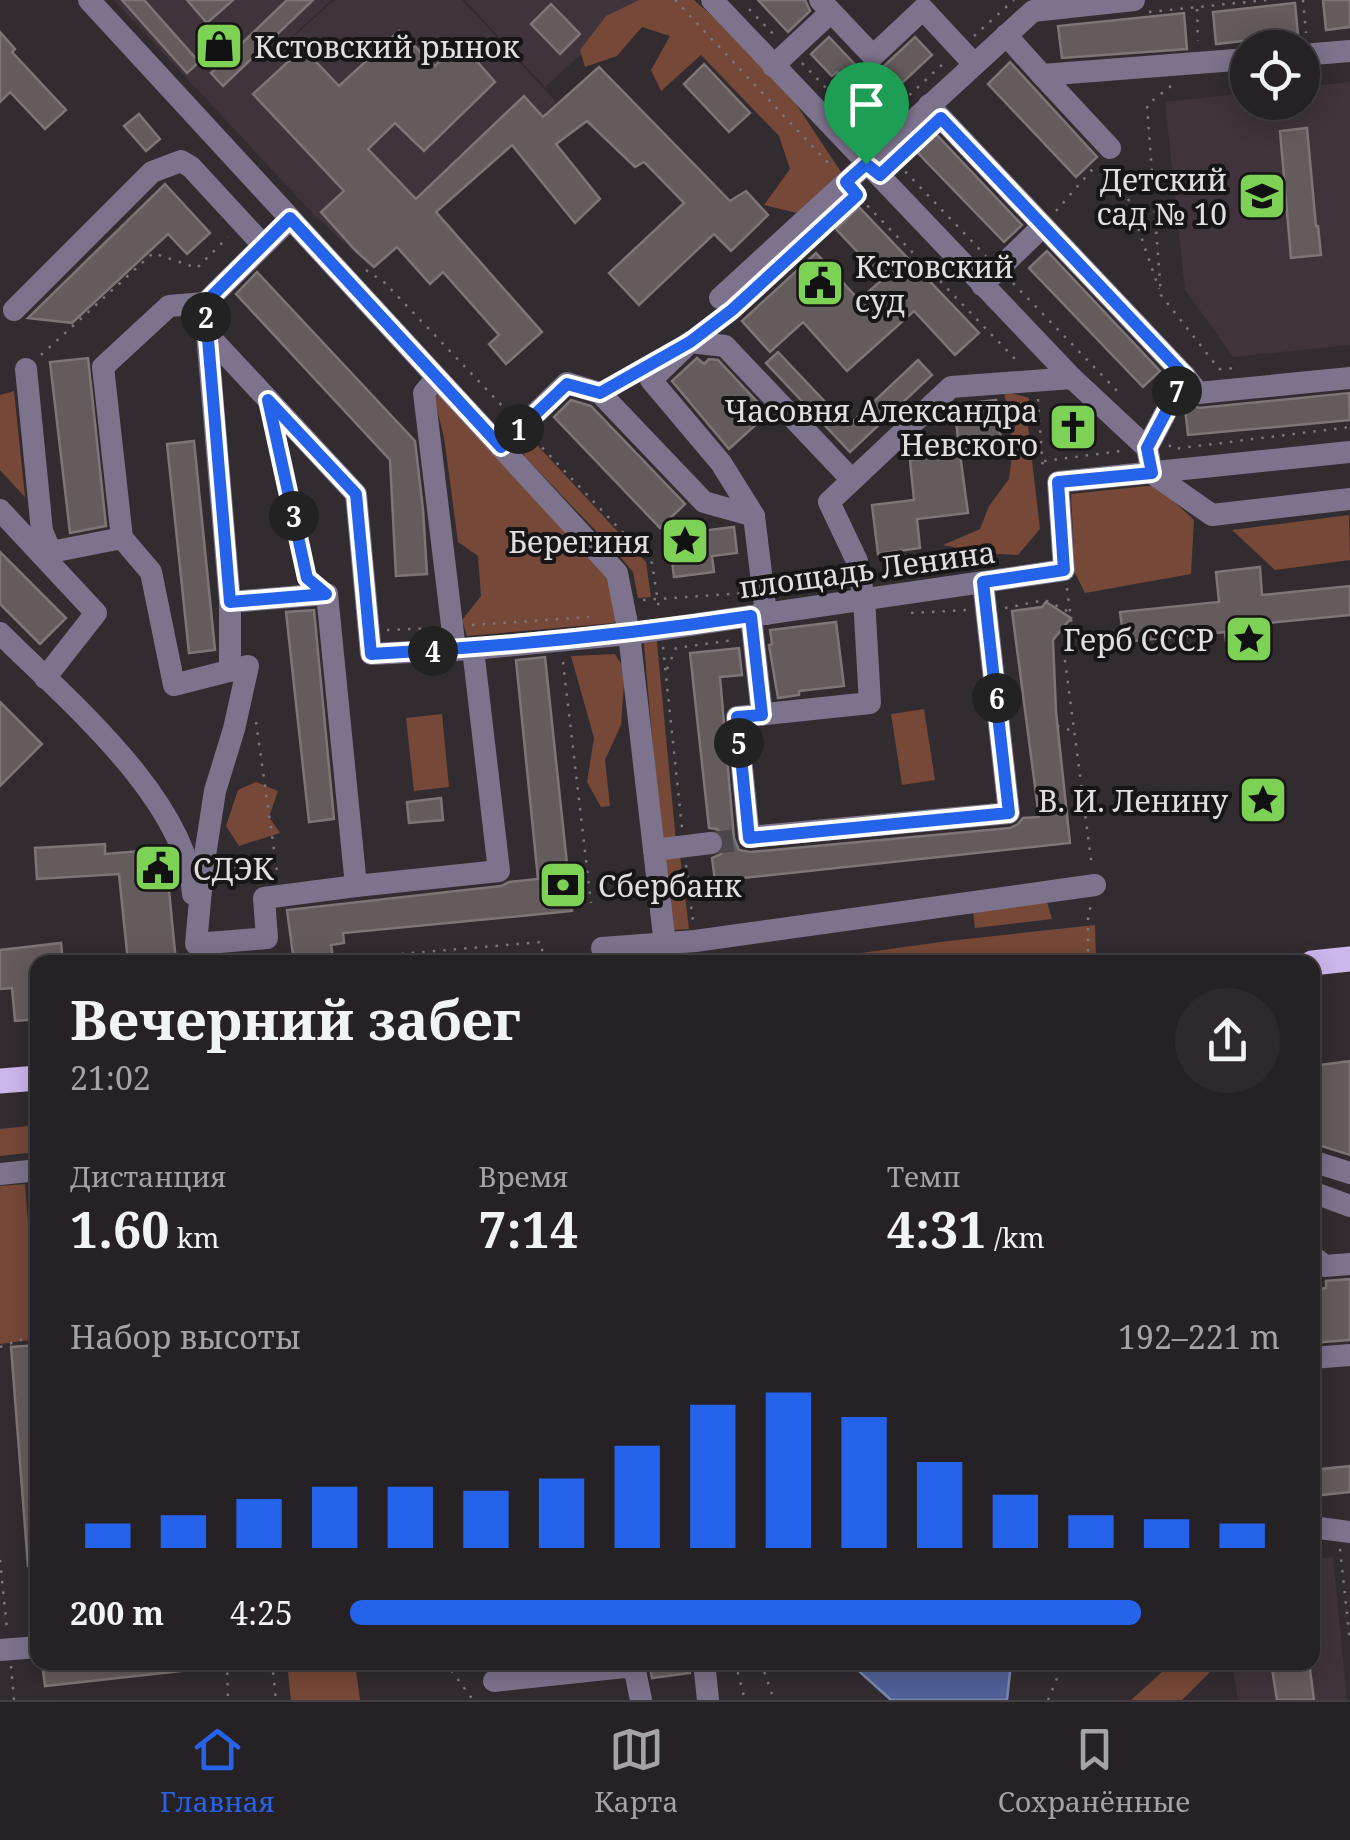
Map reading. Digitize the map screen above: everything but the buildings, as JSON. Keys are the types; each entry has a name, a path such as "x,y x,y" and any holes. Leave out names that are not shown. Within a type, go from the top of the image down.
{"main road":[{"path":"1320,961 1350,958"},
{"path":"0,1082 30,1079"}],"street":[{"path":"89,0 616,573 629,634 666,953"},
{"path":"712,0 1072,378 1147,448 1152,473 1213,524 1350,499"},
{"path":"774,66 826,6 873,56 928,4 967,56"},
{"path":"720,298 929,106 967,56 1006,35 1026,4 1137,7"},
{"path":"1006,35 1110,148"},
{"path":"1320,54 1350,51"},
{"path":"1042,76 1230,60"},
{"path":"929,106 1198,393 1350,378"},
{"path":"14,310 152,172 182,161 264,245"},
{"path":"197,953 216,790 248,666 174,684 151,572 122,538 103,367 169,306 205,303 290,218"},
{"path":"982,285 1043,226"},
{"path":"205,303 230,602 230,671"},
{"name":"площадь Ленина","path":"208,334 356,494 371,654 629,634 1064,570"},
{"path":"762,715 754,516 721,463 650,380 690,342 725,346 852,480"},
{"path":"26,369 42,531 51,552 122,538"},
{"path":"1147,448 1185,376"},
{"path":"197,953 266,938 272,897 499,871 424,393 437,378"},
{"path":"983,582 1009,813 743,839 737,717 870,702 864,599 857,561 829,502 951,387 1072,378"},
{"path":"501,447 567,384 600,393 704,502 754,516"},
{"path":"1064,570 1058,482 1350,452"},
{"path":"0,510 96,613 45,678"},
{"path":"230,602 326,594 356,886"},
{"path":"0,633 116,750 163,809 192,878 197,953"},
{"path":"654,850 710,843"},
{"path":"602,948 666,953 695,941 1095,885"},
{"path":"1320,1164 1350,1173"},
{"path":"0,1174 30,1171"},
{"path":"1320,1195 1350,1206"},
{"path":"1320,1262 1325,1266 1350,1264"},
{"path":"1320,1357 1350,1354"},
{"path":"0,1650 30,1648"},
{"path":"496,1681 597,1670"},
{"path":"635,1670 641,1700"},
{"path":"705,1670 708,1700"}],"path":[{"path":"674,0 1036,381"},
{"path":"1137,7 1197,7 1267,0"},
{"path":"1304,0 1305,30"},
{"path":"869,132 967,56 1026,4"},
{"path":"1197,7 1199,63"},
{"path":"1161,295 1147,105 1173,84"},
{"path":"1043,226 1110,148"},
{"path":"1110,148 1161,295 1220,369 1238,368"},
{"path":"26,369 153,253 197,268 242,223"},
{"path":"600,393 645,368"},
{"path":"522,426 652,563 695,941"},
{"path":"276,435 307,578 326,594"},
{"path":"1042,461 1147,448"},
{"path":"1064,570 1072,626 1064,652 1095,885 1088,919 1088,955"},
{"path":"561,640 591,904"},
{"path":"256,724 272,897"},
{"path":"1057,726 1074,732"},
{"path":"204,868 260,866 272,897"},
{"path":"389,955 541,942 543,955"},
{"path":"0,1347 30,1337"},
{"path":"1344,1531 1350,1642"},
{"path":"227,1670 228,1700"},
{"path":"273,1670 276,1700"},
{"path":"451,1670 473,1700"},
{"path":"737,1670 745,1700"},
{"path":"764,1670 774,1700"},
{"path":"1048,1700 1060,1671"}],"shaded area":[{"path":"114,0 331,0 279,49 335,0 462,0 556,102 373,269 316,217"},
{"name":"Кстовский рынок","path":"465,0 641,0 545,87"},
{"path":"639,0 694,0 725,27 794,101 841,172 797,213 764,205 790,169 779,136 701,55 661,91 651,70 670,36 642,27 617,56 585,67 580,50 606,16"},
{"name":"Детский сад № 10","path":"1350,82 1350,345 1233,357 1185,289 1165,102 1230,95 1230,120 1320,120 1320,85"},
{"path":"14,391 25,497 0,470 0,395"},
{"path":"1004,391 1029,398 1028,426 1040,529 1018,555 980,553 943,545 980,529 989,506 1009,479 1013,447"},
{"path":"443,392 612,577 619,614 614,623 467,636 462,620 481,596 478,556 458,542 444,437 434,398"},
{"path":"524,431 646,562 651,597 638,598 633,572 525,457 520,445"},
{"path":"1156,485 1194,520 1191,574 1085,593 1075,573 1071,494"},
{"path":"1349,515 1350,560 1275,570 1232,530"},
{"path":"656,633 676,841 661,840 644,644"},
{"path":"615,654 625,670 621,725 605,760 610,806 601,807 587,782 594,738 571,656"},
{"path":"924,709 935,780 902,785 891,714"},
{"path":"442,714 449,787 414,791 406,718"},
{"path":"256,782 278,791 269,817 280,833 239,846 226,826 238,790"},
{"path":"680,855 689,929 673,930 665,861"},
{"path":"1047,902 1052,919 975,928 973,910"},
{"path":"1095,925 1096,955 847,955"},
{"path":"30,1126 30,1153 0,1156 0,1129"},
{"path":"25,1184 30,1340 0,1344 0,1186"},
{"path":"1333,1557 1347,1700 1238,1700 1233,1670 1320,1670 1320,1558"},
{"path":"288,1670 356,1670 360,1700 291,1700"},
{"path":"1164,1670 1212,1670 1182,1700 1131,1700"}],"water":[{"path":"858,1670 1010,1670 1007,1700 891,1700"}],"tunnel":[{"path":"711,843 737,840"}],"place":[{"name":"Кстовский рынок","path":"219,46"},
{"name":"Детский сад № 10","path":"1262,196"},
{"name":"Кстовский суд","path":"820,283"},
{"name":"Часовня Александра Невского","path":"1073,427"},
{"name":"Берегиня","path":"685,541"},
{"name":"Герб СССР","path":"1249,639"},
{"name":"В. И. Ленину","path":"1263,800"},
{"name":"СДЭК","path":"158,868"},
{"name":"Сбербанк","path":"563,885"}],"route":[{"path":"941,118 1185,376 1147,448 1152,473 1058,482 1064,570 983,582 1009,813 749,838 737,717 762,715 751,616 629,634 371,654 356,494 268,400 307,578 326,594 230,602 205,303 290,218 501,447 567,384 600,393 690,342 732,310 857,195 846,182 866,164 880,175 941,118"}]}
